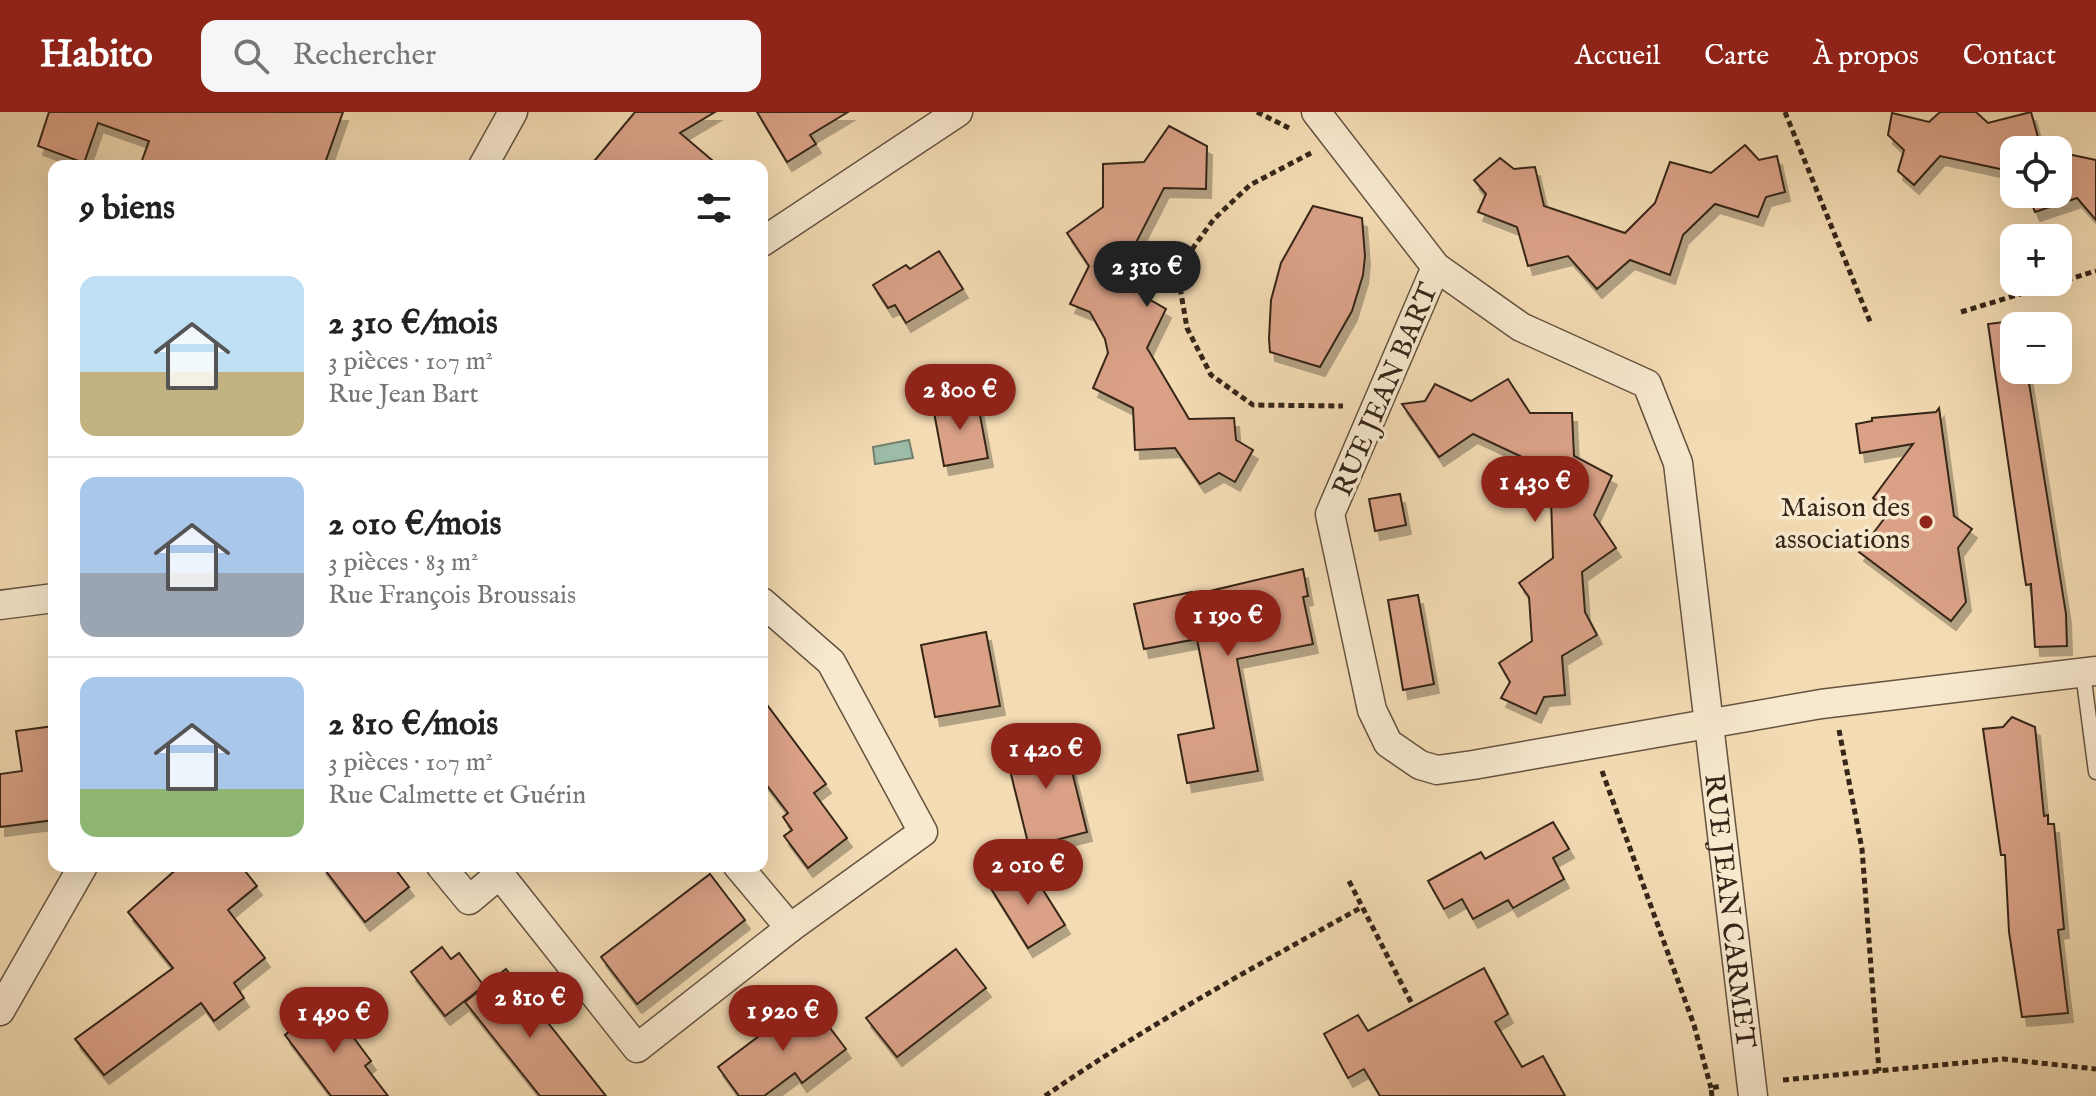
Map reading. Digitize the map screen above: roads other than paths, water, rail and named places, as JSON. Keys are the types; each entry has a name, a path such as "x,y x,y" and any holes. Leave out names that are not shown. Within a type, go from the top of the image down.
{"street":[{"path":"486,160 513,112"},
{"path":"768,238 958,112"},
{"name":"RUE JEAN BART","path":"1316,112 1436,267 1330,514 1372,710 1388,743 1420,765 1437,770 1708,724"},
{"name":"RUE JEAN CARMET","path":"1436,267 1521,327 1647,384 1678,463 1752,1089"},
{"path":"0,605 48,599"},
{"path":"499,872 637,1048 790,928 923,832 831,662 768,607"},
{"path":"1708,724 1821,704 2090,672"},
{"path":"0,1011 80,872"},
{"path":"446,872 469,900 495,872"},
{"path":"743,872 790,928"}],"lane":[{"path":"2090,672 2096,772"}],"place":[{"name":"Maison des associations","path":"1926,522"}]}
